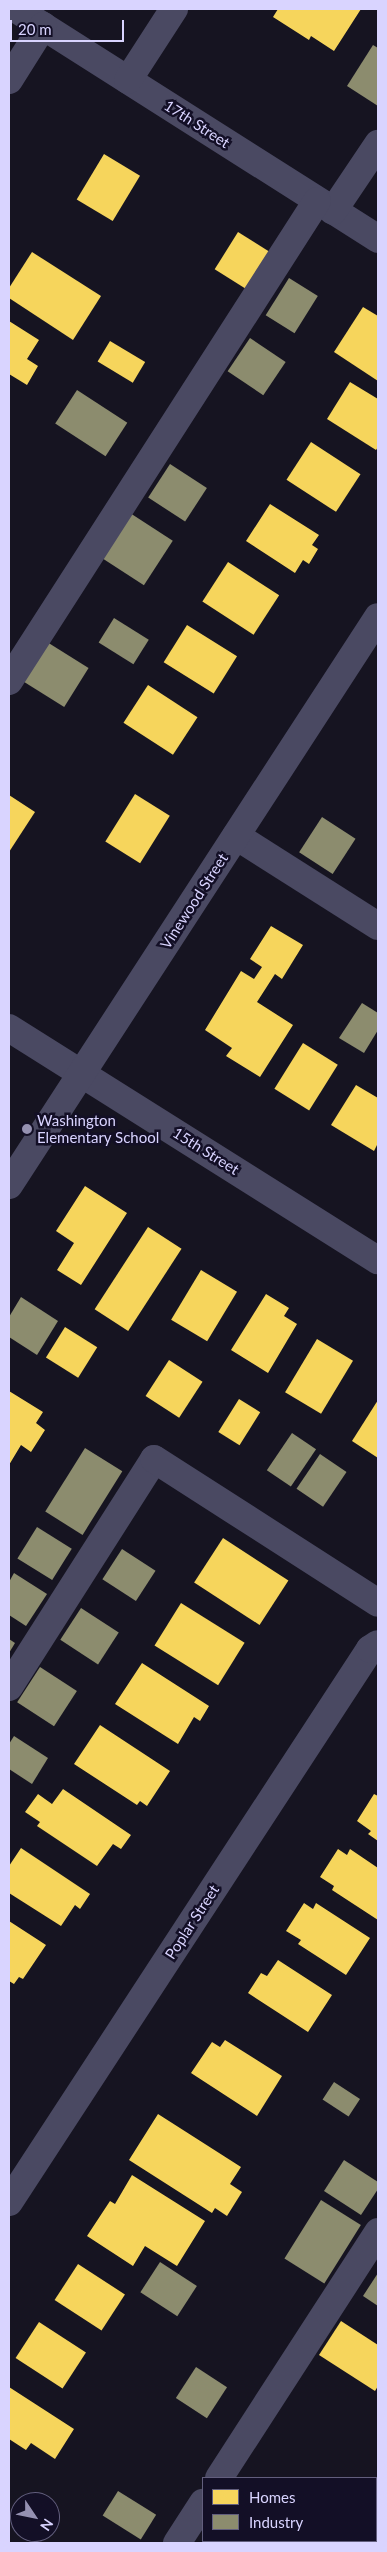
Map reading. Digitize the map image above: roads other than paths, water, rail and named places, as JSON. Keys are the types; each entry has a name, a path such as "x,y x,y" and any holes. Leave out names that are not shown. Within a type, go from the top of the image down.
{"street":[{"name":"17th Street","path":"16,9 378,239"},
{"path":"128,80 174,9"},
{"path":"9,80 43,26"},
{"path":"9,681 325,206 378,144"},
{"name":"Vinewood Street","path":"9,1185 378,617"},
{"path":"236,836 378,926"},
{"name":"15th Street","path":"9,1028 378,1260"},
{"path":"9,1687 154,1459 378,1603"},
{"name":"Poplar Street","path":"9,2202 370,1649 378,1644"},
{"path":"220,2477 378,2232"},
{"path":"177,2543 202,2505"}],"place":[{"name":"Washington Elementary School","path":"27,1129"}]}
